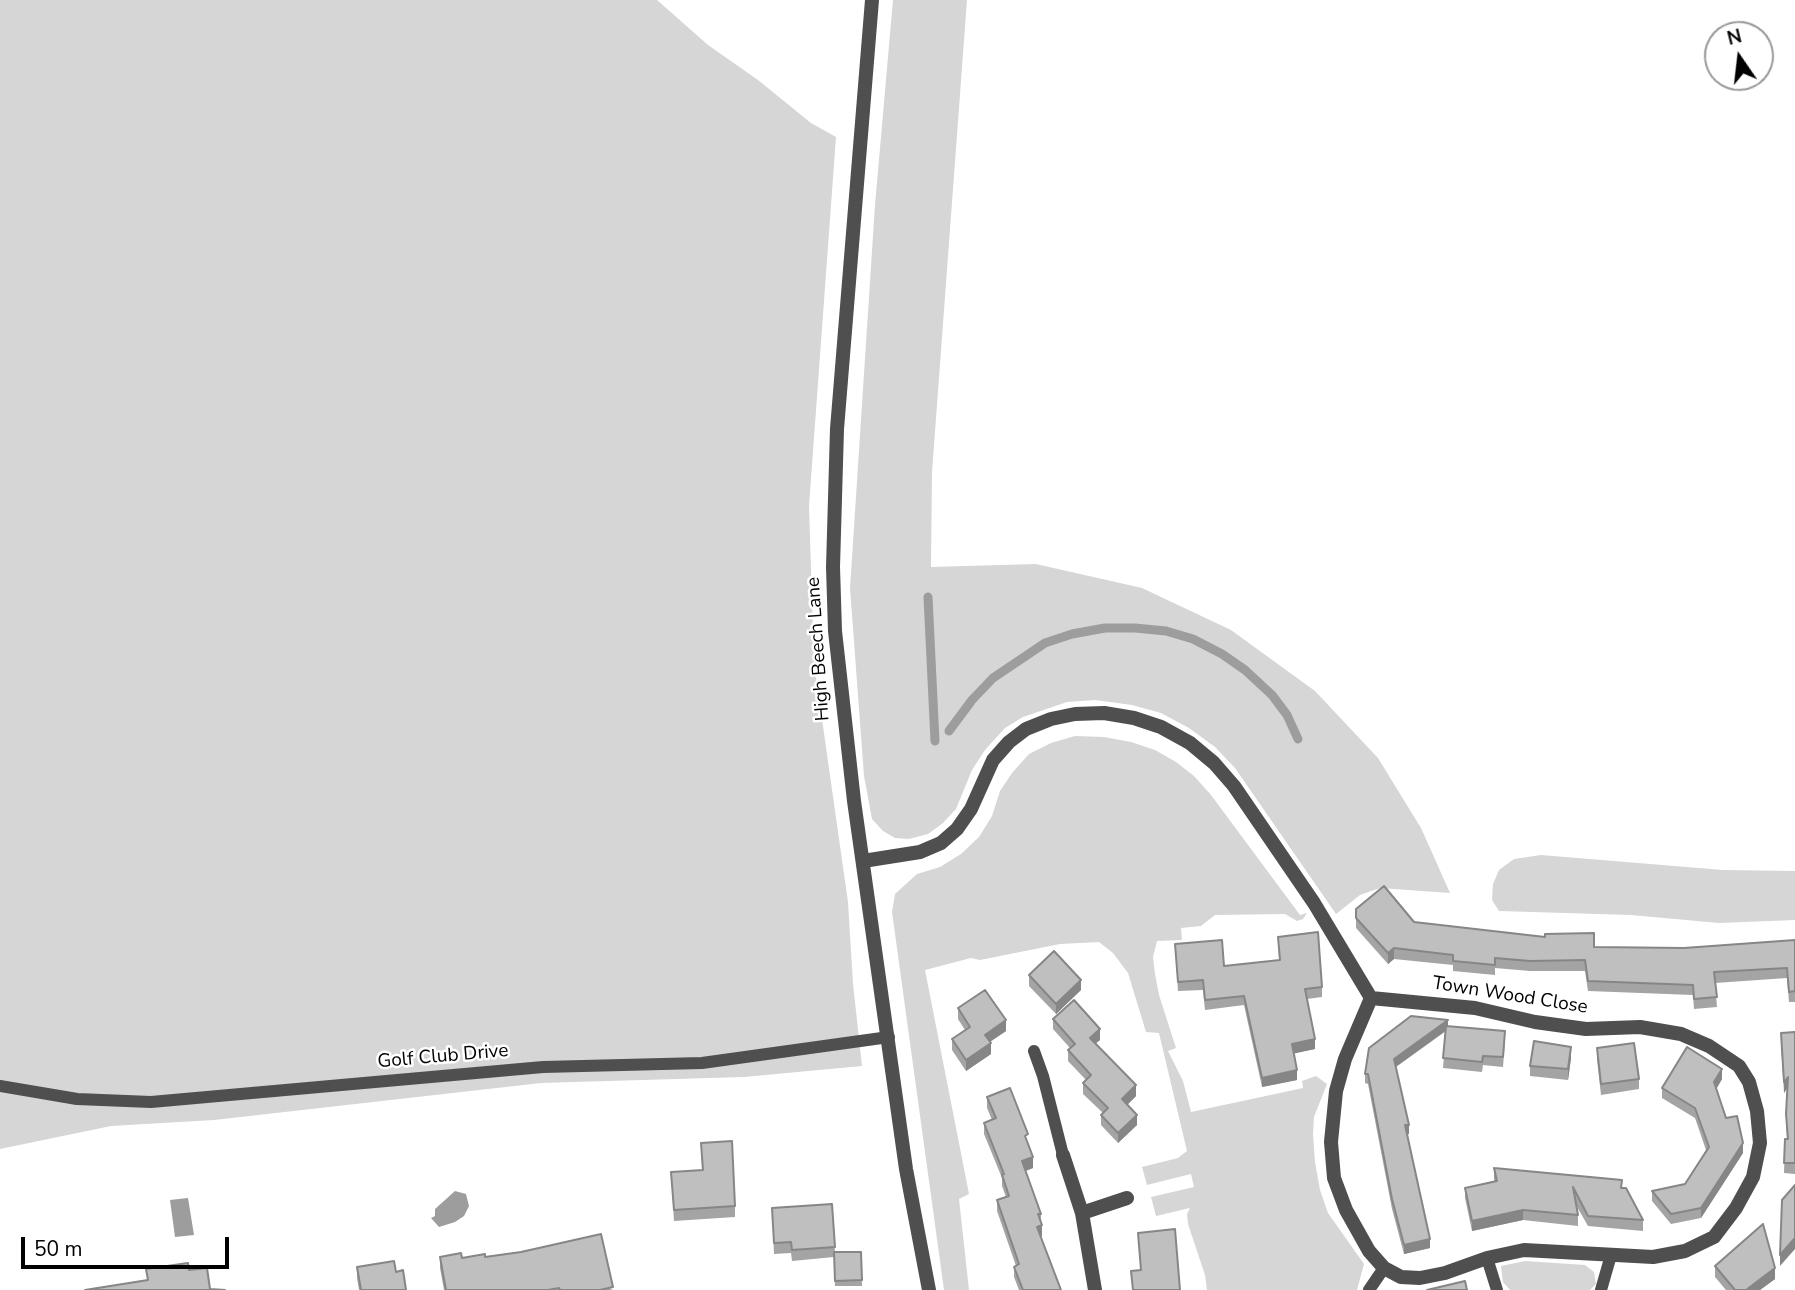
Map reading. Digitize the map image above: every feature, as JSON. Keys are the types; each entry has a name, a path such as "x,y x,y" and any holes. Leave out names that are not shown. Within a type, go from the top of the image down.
{"street":[{"name":"High Beech Lane","path":"872,0 837,429 833,567 839,682 906,1169 929,1290"},
{"path":"863,861 920,852 941,843 957,829 971,809 993,760 1009,742 1026,729 1051,719 1075,714 1104,713 1135,718 1161,727 1190,743 1214,763 1234,786 1314,903 1371,998 1345,1059 1336,1091 1331,1142 1334,1178 1346,1210 1369,1251 1384,1268"},
{"name":"Town Wood Close","path":"1371,998 1475,1008 1535,1023 1586,1029 1640,1027 1671,1032 1709,1046 1739,1066 1749,1082 1757,1111 1760,1143 1753,1177 1736,1208 1714,1237 1685,1251 1653,1257 1524,1250 1420,1278 1401,1277 1384,1268"},
{"path":"1063,1156 1082,1213 1095,1290"},
{"path":"1082,1213 1127,1198"}],"lane":[{"name":"Golf Club Drive","path":"0,1086 77,1098 151,1102 543,1067 702,1063 889,1037"},
{"path":"1034,1051 1063,1156"},
{"path":"1601,1290 1611,1255"},
{"path":"1487,1258 1497,1290"},
{"path":"1369,1290 1384,1268"}],"shaded area":[{"path":"0,0 657,0 708,45 758,80 811,123 836,137 809,506 814,663 848,902 862,1066 744,1077 541,1083 214,1120 111,1126 0,1149"},
{"path":"893,0 967,0 932,472 931,567 1036,564 1142,588 1231,630 1315,691 1378,758 1421,828 1450,893 1380,888 1360,895 1336,914 1235,768 1215,747 1189,728 1161,713 1132,705 1095,700 1067,702 1023,717 1005,728 985,750 972,770 956,809 928,834 909,839 895,838 883,831 872,819 864,776 850,588 875,205"},
{"path":"1075,736 1131,742 1155,750 1176,762 1194,776 1211,795 1300,915 1307,913 1303,919 1297,921 1285,914 1215,915 1201,926 1181,928 1182,940 1157,941 1153,957 1155,974 1176,1048 1168,1051 1183,1081 1191,1112 1303,1088 1302,1081 1316,1076 1327,1084 1314,1117 1315,1162 1328,1213 1364,1264 1357,1290 1207,1290 1205,1275 1188,1224 1187,1214 1190,1208 1156,1216 1151,1197 1194,1187 1191,1174 1147,1185 1142,1167 1178,1158 1187,1151 1159,1033 1146,1032 1128,973 1113,953 1099,942 1060,944 980,960 971,958 925,970 969,1194 959,1199 969,1290 944,1290 892,912 895,894 917,874 940,867 961,854 979,837 992,816 1000,791 1029,754 1051,743"},
{"path":"1541,855 1723,870 1795,871 1795,920 1719,923 1631,915 1499,911 1492,900 1493,884 1499,870 1514,859"},
{"path":"455,1191 466,1194 469,1206 464,1216 439,1227 431,1218 435,1216 435,1209"},
{"path":"188,1198 194,1235 175,1237 170,1200"},
{"path":"1525,1261 1585,1265 1594,1272 1596,1284 1590,1290 1510,1290 1503,1282 1501,1266"}],"building":[{"path":"1384,886 1414,922 1545,937 1545,934 1594,933 1594,947 1684,948 1795,940 1795,991 1789,992 1787,968 1714,972 1717,997 1694,999 1693,985 1588,981 1585,960 1530,961 1495,958 1495,965 1453,961 1453,955 1394,948 1388,953 1356,918 1356,909"},
{"path":"1318,932 1322,987 1305,989 1315,1039 1292,1044 1297,1070 1262,1078 1244,996 1205,1000 1203,980 1178,982 1175,944 1222,940 1224,966 1280,960 1278,937"},
{"path":"1054,951 1081,980 1056,1004 1029,975"},
{"path":"985,990 1006,1020 985,1035 991,1043 966,1060 952,1039 970,1027 958,1008"},
{"path":"1074,1000 1100,1029 1090,1038 1136,1085 1122,1099 1137,1115 1118,1133 1101,1115 1108,1108 1083,1083 1091,1075 1068,1050 1075,1044 1053,1019"},
{"path":"1411,1016 1448,1020 1394,1059 1409,1125 1405,1125 1430,1239 1404,1245 1392,1199 1368,1074 1365,1074 1369,1048"},
{"path":"1446,1026 1505,1031 1503,1057 1483,1056 1482,1062 1443,1058"},
{"path":"1795,1032 1795,1163 1784,1163 1785,1139 1788,1139 1788,1077 1784,1082 1781,1033"},
{"path":"1534,1041 1571,1047 1568,1069 1530,1066"},
{"path":"1634,1043 1639,1079 1601,1084 1597,1048"},
{"path":"1687,1047 1722,1069 1714,1082 1726,1118 1737,1116 1743,1143 1701,1208 1671,1214 1652,1191 1685,1184 1709,1147 1695,1108 1662,1088"},
{"path":"1010,1088 1028,1134 1025,1136 1033,1157 1022,1161 1041,1214 1038,1214 1042,1225 1037,1227 1061,1290 1023,1290 1014,1267 1019,1264 997,1200 1009,1196 1002,1175 1004,1174 984,1123 996,1118 987,1097"},
{"path":"732,1141 735,1206 674,1210 671,1172 703,1170 701,1143"},
{"path":"1494,1168 1622,1180 1621,1188 1626,1188 1643,1220 1588,1216 1573,1187 1578,1215 1523,1210 1472,1221 1465,1188 1497,1181"},
{"path":"1795,1185 1795,1238 1780,1255 1782,1200"},
{"path":"832,1204 835,1247 792,1250 791,1242 774,1243 772,1208"},
{"path":"1763,1224 1775,1268 1746,1290 1735,1290 1715,1266"},
{"path":"1175,1229 1180,1290 1133,1290 1131,1271 1141,1270 1138,1233"},
{"path":"601,1234 613,1287 600,1290 446,1290 440,1257 461,1253 462,1258 485,1254 485,1257 521,1252"},
{"path":"834,1252 861,1252 862,1280 835,1281"},
{"path":"394,1261 396,1272 403,1270 406,1290 361,1290 357,1267"},
{"path":"188,1263 189,1270 207,1268 210,1289 225,1290 85,1290 148,1280 146,1269"},
{"path":"1465,1281 1467,1290 1427,1290"}],"waterway":[{"path":"928,597 935,741"},
{"path":"949,731 972,700 993,678 1045,643 1072,634 1105,628 1135,628 1166,631 1193,639 1222,654 1245,670 1272,695 1287,715 1298,739"}]}
